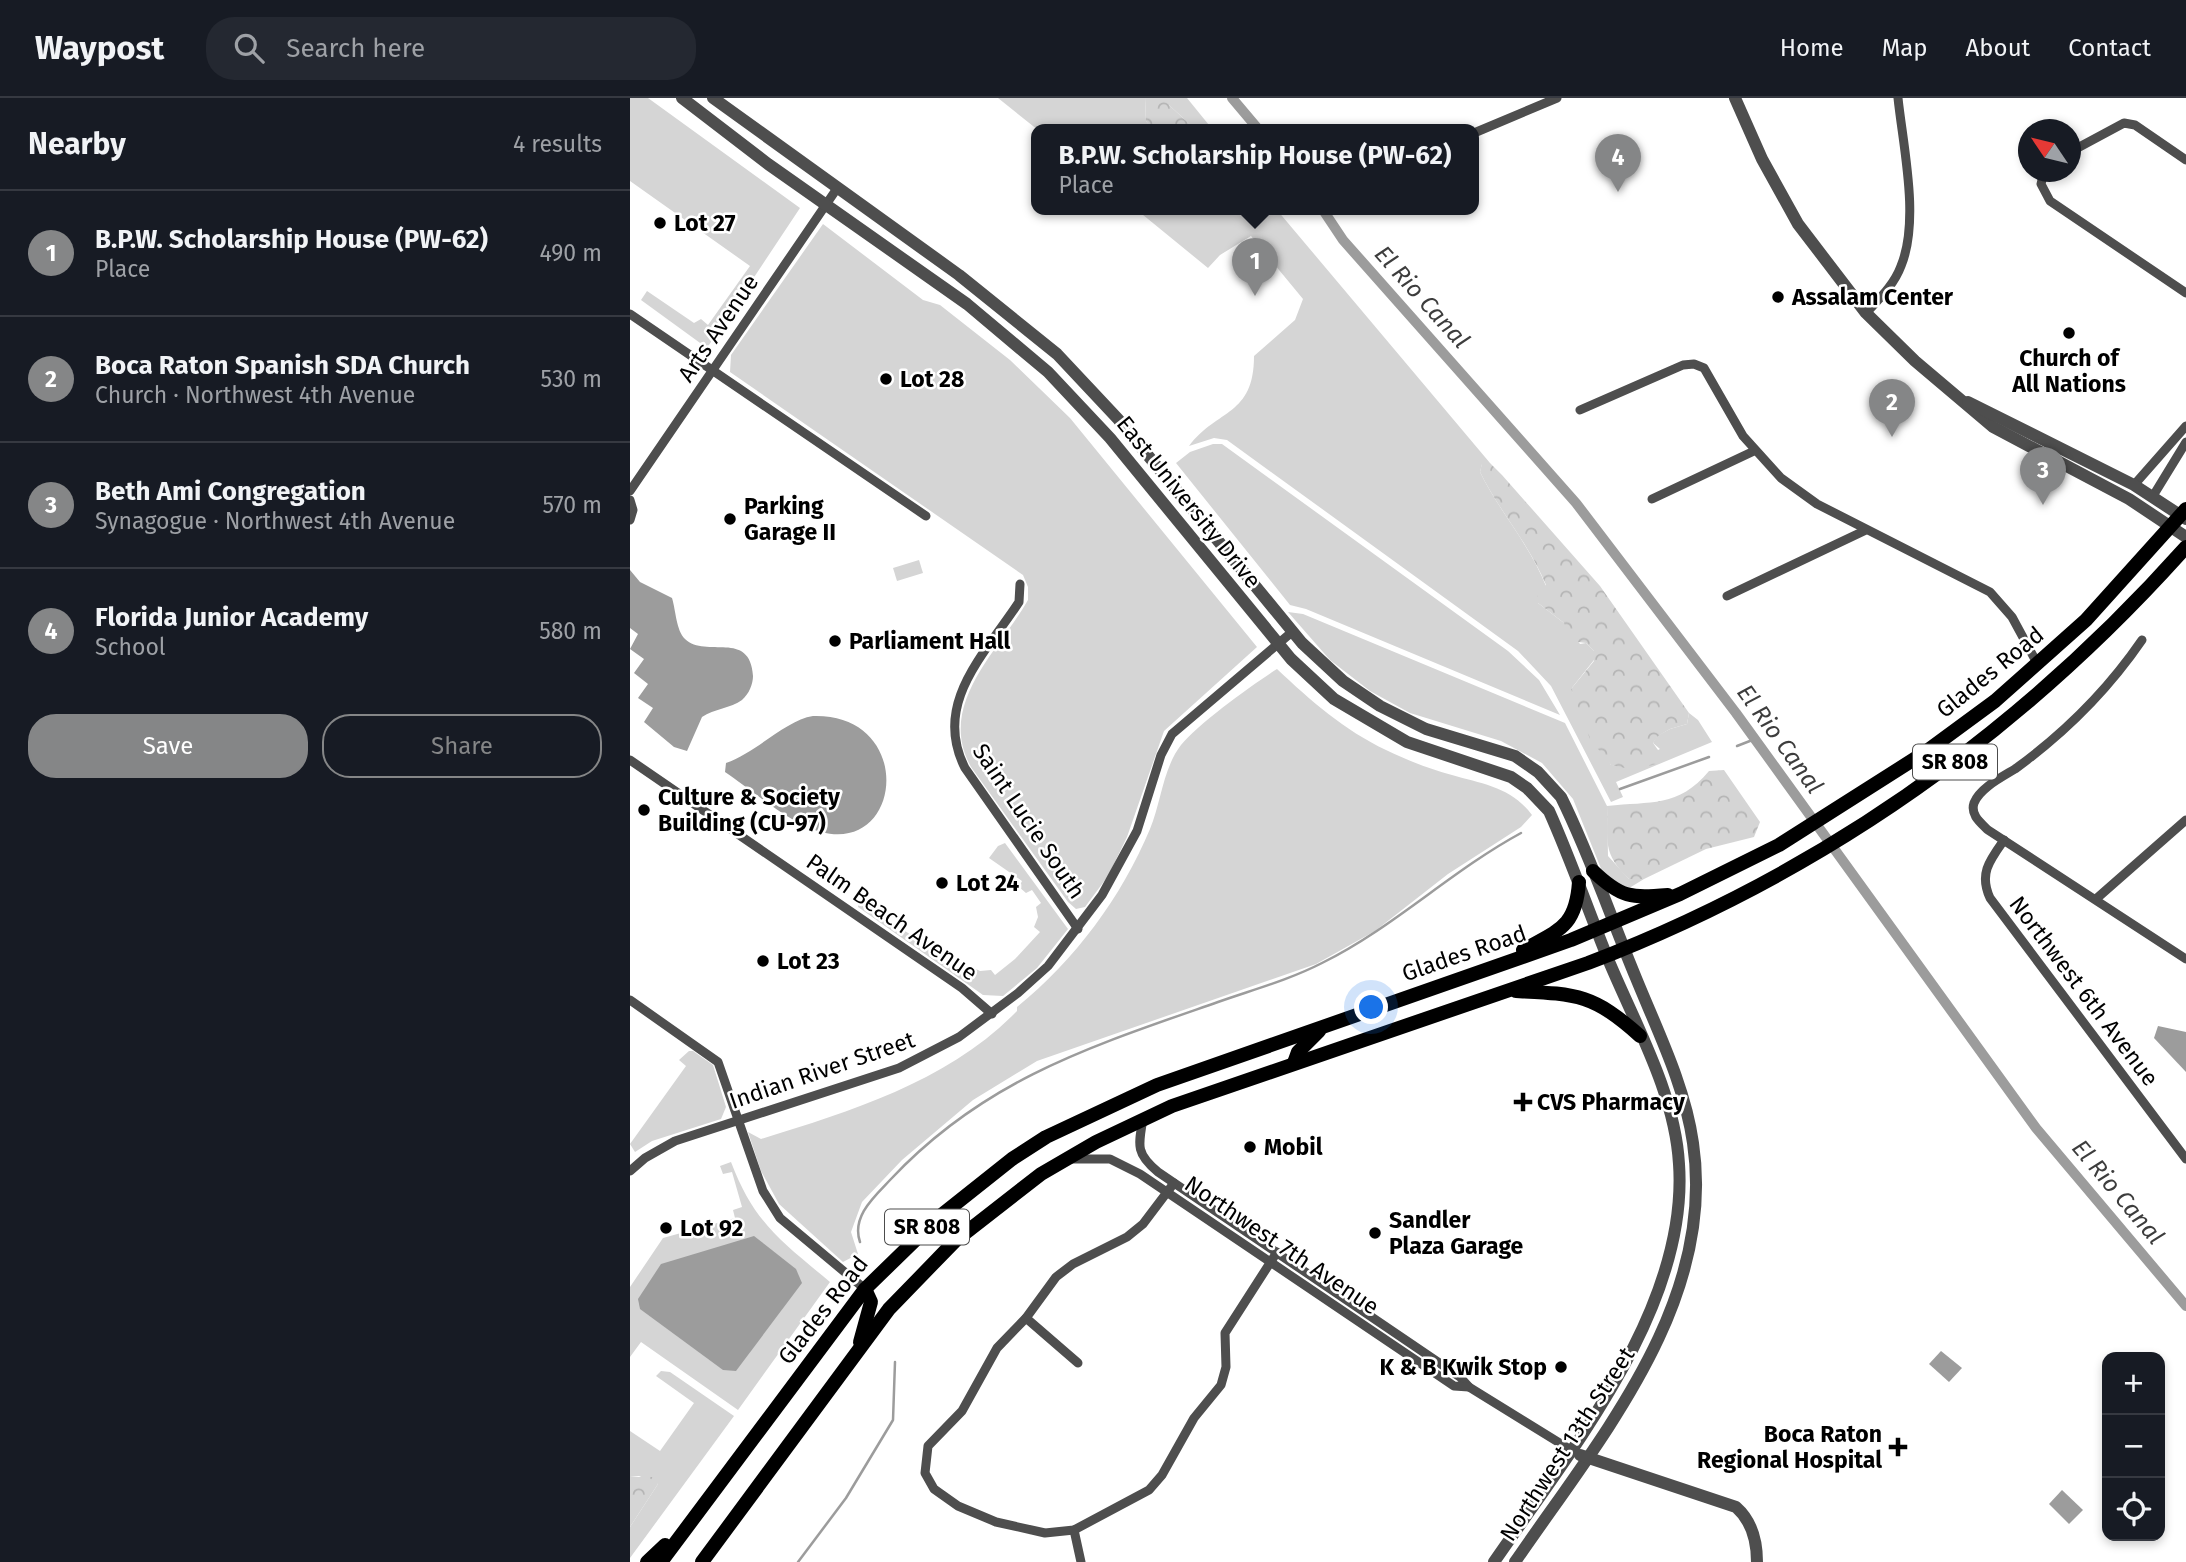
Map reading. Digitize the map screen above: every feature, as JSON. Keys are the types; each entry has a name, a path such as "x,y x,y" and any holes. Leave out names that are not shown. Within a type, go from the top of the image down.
{"main road":[{"name":"Glades Road","path":"661,1562 865,1289 916,1237 970,1190 1046,1137 1157,1085 1485,971 1614,923 1779,845 1927,751 2038,665 2110,596 2184,514"},
{"name":"Glades Road","path":"702,1562 889,1309 955,1241 1009,1197 1065,1159 1143,1119 1294,1063 1607,956 1794,867 1862,827 1943,772 2044,690 2111,627 2186,547"},
{"path":"1593,871 1613,889 1630,897 1680,894"},
{"path":"1485,971 1566,925 1576,911 1579,883"},
{"path":"1508,991 1571,994 1588,999 1601,1004 1640,1036"},
{"path":"1294,1063 1298,1052 1322,1027"},
{"path":"858,1350 871,1302 865,1289"},
{"path":"647,1562 692,1520"}],"street":[{"name":"East University Drive","path":"682,98 967,303 1048,372 1110,438 1278,644 1313,682 1374,725 1428,750 1495,771 1527,788 1549,811 1607,956"},
{"name":"East University Drive","path":"713,98 1007,311 1057,354 1118,419 1292,632 1343,681 1380,706 1426,729 1505,752 1527,763 1561,797 1624,949"},
{"path":"1479,131 1557,98"},
{"path":"1735,98 1762,159 1798,224 1866,313 1915,361 1980,417 2007,436 2129,499 2186,537"},
{"path":"1866,313 1897,275 1907,245 1908,188 1898,98"},
{"path":"2081,146 2124,123 2134,125 2186,160"},
{"path":"2041,182 2050,201 2186,293"},
{"name":"Arts Avenue","path":"630,491 838,187"},
{"path":"630,314 926,516"},
{"path":"1580,410 1684,365 1694,364 1704,368 1731,419 1754,451 1797,491 1866,530 1990,592 2012,617 2038,665"},
{"path":"1962,399 2134,485 2184,514"},
{"path":"2134,485 2186,426"},
{"path":"2153,496 2186,442"},
{"path":"1653,499 1754,451"},
{"path":"630,500 633,510 630,520"},
{"path":"1727,596 1866,530"},
{"name":"Saint Lucie South","path":"1020,584 1019,603 959,695 953,713 954,740 965,768 1078,929"},
{"name":"Indian River Street","path":"630,1171 645,1158 675,1141 899,1068 959,1037 992,1014 1038,976 1078,929 1102,895 1132,842 1161,755 1172,734 1292,632"},
{"path":"2142,640 2120,672 2074,722 1974,803 1978,821 2004,841 2186,959"},
{"name":"Palm Beach Avenue","path":"630,760 962,988 992,1014"},
{"path":"2095,899 2186,820"},
{"name":"Northwest 6th Avenue","path":"2004,841 1987,864 1984,875 1990,898 2186,1159"},
{"name":"Northwest 13th Street","path":"1515,1562 1640,1377 1665,1323 1683,1270 1697,1206 1696,1162 1686,1108 1624,949"},
{"name":"Northwest 13th Street","path":"1494,1562 1605,1399 1638,1336 1662,1276 1677,1211 1679,1165 1674,1130 1607,956"},
{"path":"630,1000 718,1062 763,1191 780,1217 865,1289"},
{"name":"Northwest 7th Avenue","path":"1143,1119 1140,1137 1144,1161 1174,1183 1460,1377 1469,1387 1571,1450 1736,1507 1743,1514 1752,1533 1757,1562"},
{"name":"Northwest 7th Avenue","path":"1065,1159 1110,1159 1140,1174 1454,1386 1469,1387"},
{"path":"1174,1183 1143,1224 1127,1237 1064,1270 1026,1318 997,1348 962,1411 928,1446 925,1473 941,1495 976,1515 1045,1532 1074,1530 1156,1483 1182,1436 1221,1385 1226,1367 1224,1333 1277,1252"},
{"path":"1026,1318 1078,1363"},
{"path":"1074,1530 1081,1562"}],"green space":[{"path":"630,98 648,98 800,208 707,348 641,300 647,291 694,323 701,319 708,325 750,266 630,181"},
{"path":"998,98 1145,98 1148,124 1031,124"},
{"path":"1145,98 1169,98 1169,105 1190,124 1148,124"},
{"path":"1169,98 1187,98 1208,124 1190,124 1169,105"},
{"path":"1143,215 1281,215 1490,463 1482,464 1480,472 1532,556 1546,586 1538,603 1564,623 1580,644 1586,643 1594,651 1594,660 1571,689 1611,765 1628,766 1660,749 1653,743 1657,736 1687,724 1689,713 1698,720 1712,742 1616,782 1623,797 1611,802 1551,686 1518,651 1227,440 1214,438 1189,446 1241,401 1248,390 1254,356 1295,320 1303,299 1251,236 1220,255 1208,268"},
{"path":"823,224 923,300 940,305 1010,360 1070,418 1257,647 1164,731 1127,837 1108,876 1085,907 1076,909 1068,902 971,767 962,744 961,722 966,700 988,659 1028,600 1028,587 1023,575 730,372 731,355"},
{"path":"1213,444 1222,444 1508,651 1539,680 1560,715 1306,609 1290,605 1176,463 1190,452"},
{"path":"1482,463 1490,463 1502,475 1600,586 1689,713 1687,724 1670,729 1658,736 1653,743 1663,757 1656,764 1634,770 1611,765 1590,739 1571,689 1594,661 1594,651 1586,643 1570,641 1564,623 1538,603 1537,593 1546,585 1532,556 1480,472"},
{"path":"919,560 923,573 897,581 893,568"},
{"path":"1288,612 1303,614 1565,723 1607,806 1608,856 1629,879 1644,879 1626,890 1602,871 1573,799 1542,763 1501,741 1410,713 1370,691 1330,660"},
{"path":"1277,669 1328,714 1371,742 1427,767 1506,792 1532,815 1521,827 1448,874 1375,931 1316,964 1037,1061 973,1100 902,1160 862,1202 851,1232 858,1254 843,1262 779,1204 761,1171 748,1132 761,1139 864,1105 930,1075 961,1057 990,1035 1058,969 1110,903 1150,829 1170,764 1181,745 1213,716"},
{"path":"1724,770 1760,822 1754,837 1706,849 1644,879 1629,879 1610,854 1607,806 1675,797 1698,783 1709,771"},
{"path":"1005,843 1068,929 1037,968 1003,996 983,995 858,907 858,902 865,895 862,902 969,974 974,968 980,971 991,970 995,975 1015,959 1040,932 1034,927 1038,917 1036,907 1041,903 1032,890 1026,893 1019,887 1022,881 989,858 998,846"},
{"path":"689,1051 713,1065 726,1107 721,1119 652,1141 635,1152 630,1144 686,1066 679,1060"},
{"path":"731,1162 749,1201 771,1230 830,1282 738,1410 641,1342 630,1357 630,1287 663,1238 735,1218 733,1210 742,1207 732,1172 723,1174 720,1166"},
{"path":"661,1371 670,1372 734,1416 630,1558 630,1527 658,1484 639,1476 630,1477 630,1431 660,1451 694,1403 656,1376"},
{"path":"630,1477 653,1477 658,1484 630,1527"}],"shaded area":[{"path":"630,570 640,582 672,598 678,626 685,639 704,647 736,649 744,653 750,662 753,679 747,695 738,703 702,717 687,751 674,747 644,722 653,708 638,698 648,684 634,673 644,659 630,649 638,634 630,628"},
{"path":"813,716 846,721 869,736 882,757 886,781 882,804 869,823 849,833 821,832 809,828 772,806 725,772 726,763 749,752 792,723"},
{"path":"2158,1026 2186,1032 2186,1072 2154,1038"},
{"path":"754,1236 796,1269 802,1283 736,1371 723,1370 640,1309 638,1299 661,1264"},
{"path":"1941,1351 1962,1368 1949,1382 1929,1364"},
{"path":"2062,1490 2083,1510 2069,1524 2049,1504"}],"waterway":[{"name":"El Rio Canal","path":"1232,98 1254,124"},
{"name":"El Rio Canal","path":"1326,215 1343,240 1576,503 1736,713 2036,1128 2186,1306"},
{"path":"1737,746 1755,739"},
{"path":"1620,789 1709,757"},
{"path":"860,1242 858,1233 862,1215 878,1192 927,1144 964,1115 1042,1070 1084,1051 1284,980 1322,963 1373,933 1470,864 1521,833"},
{"path":"798,1562 846,1498 893,1420 895,1362"}],"place":[{"name":"Florida Junior Academy","path":"1618,192"},
{"name":"Lot 27","path":"660,223"},
{"name":"B.P.W. Scholarship House (PW-62)","path":"1255,296"},
{"name":"Assalam Center","path":"1778,297"},
{"name":"Church of All Nations","path":"2069,333"},
{"name":"Lot 28","path":"886,379"},
{"name":"Boca Raton Spanish SDA Church","path":"1892,437"},
{"name":"Beth Ami Congregation","path":"2043,505"},
{"name":"Parking Garage II","path":"730,519"},
{"name":"Parliament Hall","path":"835,641"},
{"name":"Culture & Society Building (CU-97)","path":"644,810"},
{"name":"Lot 24","path":"942,883"},
{"name":"Lot 23","path":"763,961"},
{"name":"CVS Pharmacy","path":"1523,1102"},
{"name":"Mobil","path":"1250,1147"},
{"name":"Lot 92","path":"666,1228"},
{"name":"Sandler Plaza Garage","path":"1375,1233"},
{"name":"K & B Kwik Stop","path":"1561,1367"},
{"name":"Boca Raton Regional Hospital","path":"1898,1447"}]}
